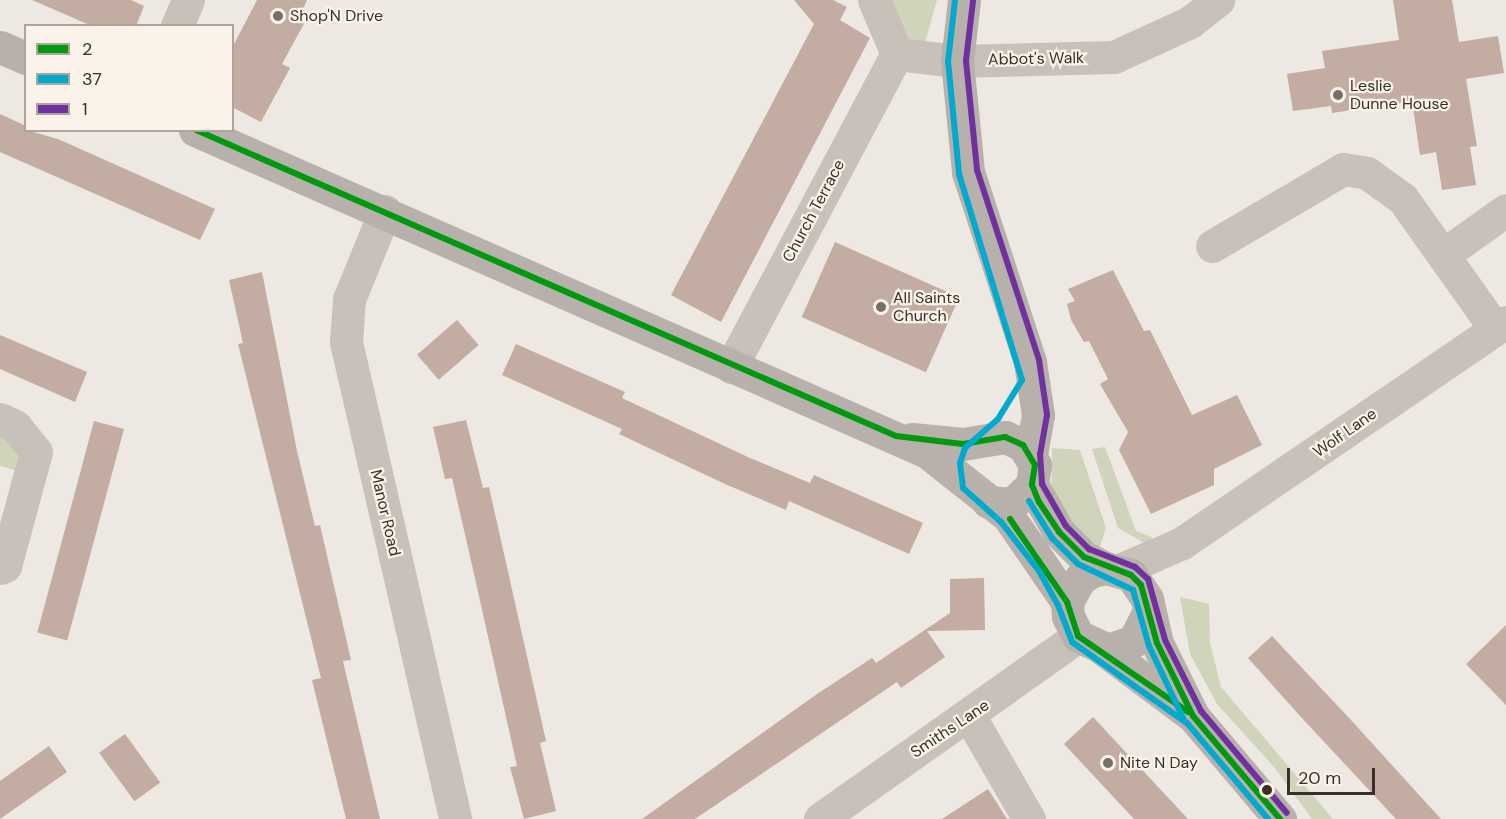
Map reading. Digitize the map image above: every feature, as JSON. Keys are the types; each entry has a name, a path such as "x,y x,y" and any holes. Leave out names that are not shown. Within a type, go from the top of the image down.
{"main road":[{"path":"964,0 957,61 968,172 1032,381 1038,415 1031,470 1012,504 980,494"},
{"path":"0,47 24,57"},
{"path":"200,132 385,211 731,367 896,436 940,460 1008,516 1067,602 1068,616 1090,643 1193,716"},
{"path":"980,494 969,464 1023,402 1032,381"},
{"path":"896,436 988,441 1013,439 1031,470 1059,532 1084,557 1113,569 1142,585 1170,675 1193,716 1280,819"},
{"path":"1067,602 1080,579 1113,569"},
{"path":"1090,643 1134,641 1148,606"}],"street":[{"path":"178,24 188,0"},
{"path":"874,0 897,54"},
{"name":"Abbot's Walk","path":"897,54 957,61 1114,57 1190,22 1218,0"},
{"name":"Church Terrace","path":"731,367 897,54"},
{"path":"1212,246 1343,169 1367,173 1403,199 1443,255 1500,325"},
{"path":"1443,255 1506,210"},
{"name":"Manor Road","path":"385,211 349,299 346,342 455,819"},
{"name":"Wolf Lane","path":"1148,606 1162,565 1182,543 1500,325"},
{"path":"0,419 15,426 36,452 5,566 0,568"},
{"name":"Wolf Lane","path":"1113,569 1182,543"},
{"name":"Smiths Lane","path":"820,819 970,717 1090,643"},
{"path":"970,717 1029,819"}],"green space":[{"path":"885,0 937,0 923,50 908,47"},
{"path":"0,432 18,453 17,471 0,466"},
{"path":"1105,447 1136,531 1152,537 1148,545 1118,528 1092,449"},
{"path":"1052,448 1080,450 1106,528 1099,549 1082,536 1051,495"},
{"path":"1180,597 1209,604 1210,643 1221,687 1333,819 1312,819 1274,767 1217,704 1190,654"}],"building":[{"path":"32,0 131,0 144,6 137,24 87,24"},
{"path":"257,0 307,0 300,16 306,20 282,64 290,68 261,122 234,108 234,44"},
{"path":"794,0 833,0 847,7 840,20 870,38 721,322 671,295 814,24"},
{"name":"Leslie Dunne House","path":"1393,0 1452,0 1459,42 1498,36 1504,73 1466,79 1477,146 1470,147 1476,185 1442,190 1436,152 1420,155 1412,101 1332,113 1331,106 1293,111 1287,74 1325,68 1322,51 1399,40"},
{"path":"0,114 24,125 24,132 33,132 58,139 215,209 200,240 0,152"},
{"name":"All Saints Church","path":"835,242 959,297 926,372 802,317"},
{"path":"1113,270 1144,331 1150,330 1192,415 1237,395 1262,445 1214,469 1214,485 1151,514 1119,450 1128,432 1100,384 1108,379 1089,341 1084,342 1071,320 1067,304 1075,301 1068,289"},
{"path":"262,272 297,451 315,526 320,525 351,660 343,661 380,819 346,819 312,680 321,678 238,344 243,343 229,280"},
{"path":"457,320 479,345 439,380 417,355"},
{"path":"0,335 87,372 75,402 0,369"},
{"path":"516,344 625,392 622,398 750,458 810,483 814,475 923,523 909,554 789,501 786,510 725,484 619,434 622,429 502,375"},
{"path":"466,420 483,488 489,487 546,741 540,743 556,811 524,819 510,767 517,766 452,478 445,479 433,427"},
{"path":"94,421 124,429 67,641 37,633"},
{"path":"984,578 985,630 927,631 945,657 901,688 897,682 695,819 642,819 817,694 872,658 876,663 950,613 950,579"},
{"path":"1506,625 1506,705 1466,664"},
{"path":"1272,636 1441,819 1396,819 1301,717 1248,658"},
{"path":"1093,717 1188,819 1134,819 1064,744"},
{"path":"125,734 160,783 134,801 99,753"},
{"path":"49,746 67,772 0,819 0,781"},
{"path":"988,789 1007,819 942,819"}],"transit line":[{"name":"37","path":"955,0 948,61 959,174 1022,380 998,419 965,448 960,463 963,488 1001,522 1039,571 1058,605 1072,642 1187,723 1268,819"},
{"name":"1","path":"973,1 966,61 977,170 1039,360 1047,415 1040,454 1042,484 1066,526 1089,549 1135,567 1148,579 1165,640 1201,711 1287,813"},
{"name":"2","path":"201,132 896,436 963,444 1005,437 1023,445 1035,465 1032,485 1039,502 1059,532 1084,557 1131,575 1141,585 1157,643 1193,716 1280,819"},
{"name":"37","path":"1029,501 1052,538 1078,564 1133,590 1149,646 1183,718"},
{"name":"2","path":"1010,519 1067,602 1078,636 1188,712"}],"place":[{"name":"Shop'N Drive","path":"278,16"},
{"name":"Leslie Dunne House","path":"1338,95"},
{"name":"All Saints Church","path":"881,307"},
{"name":"Nite N Day","path":"1108,763"}]}
